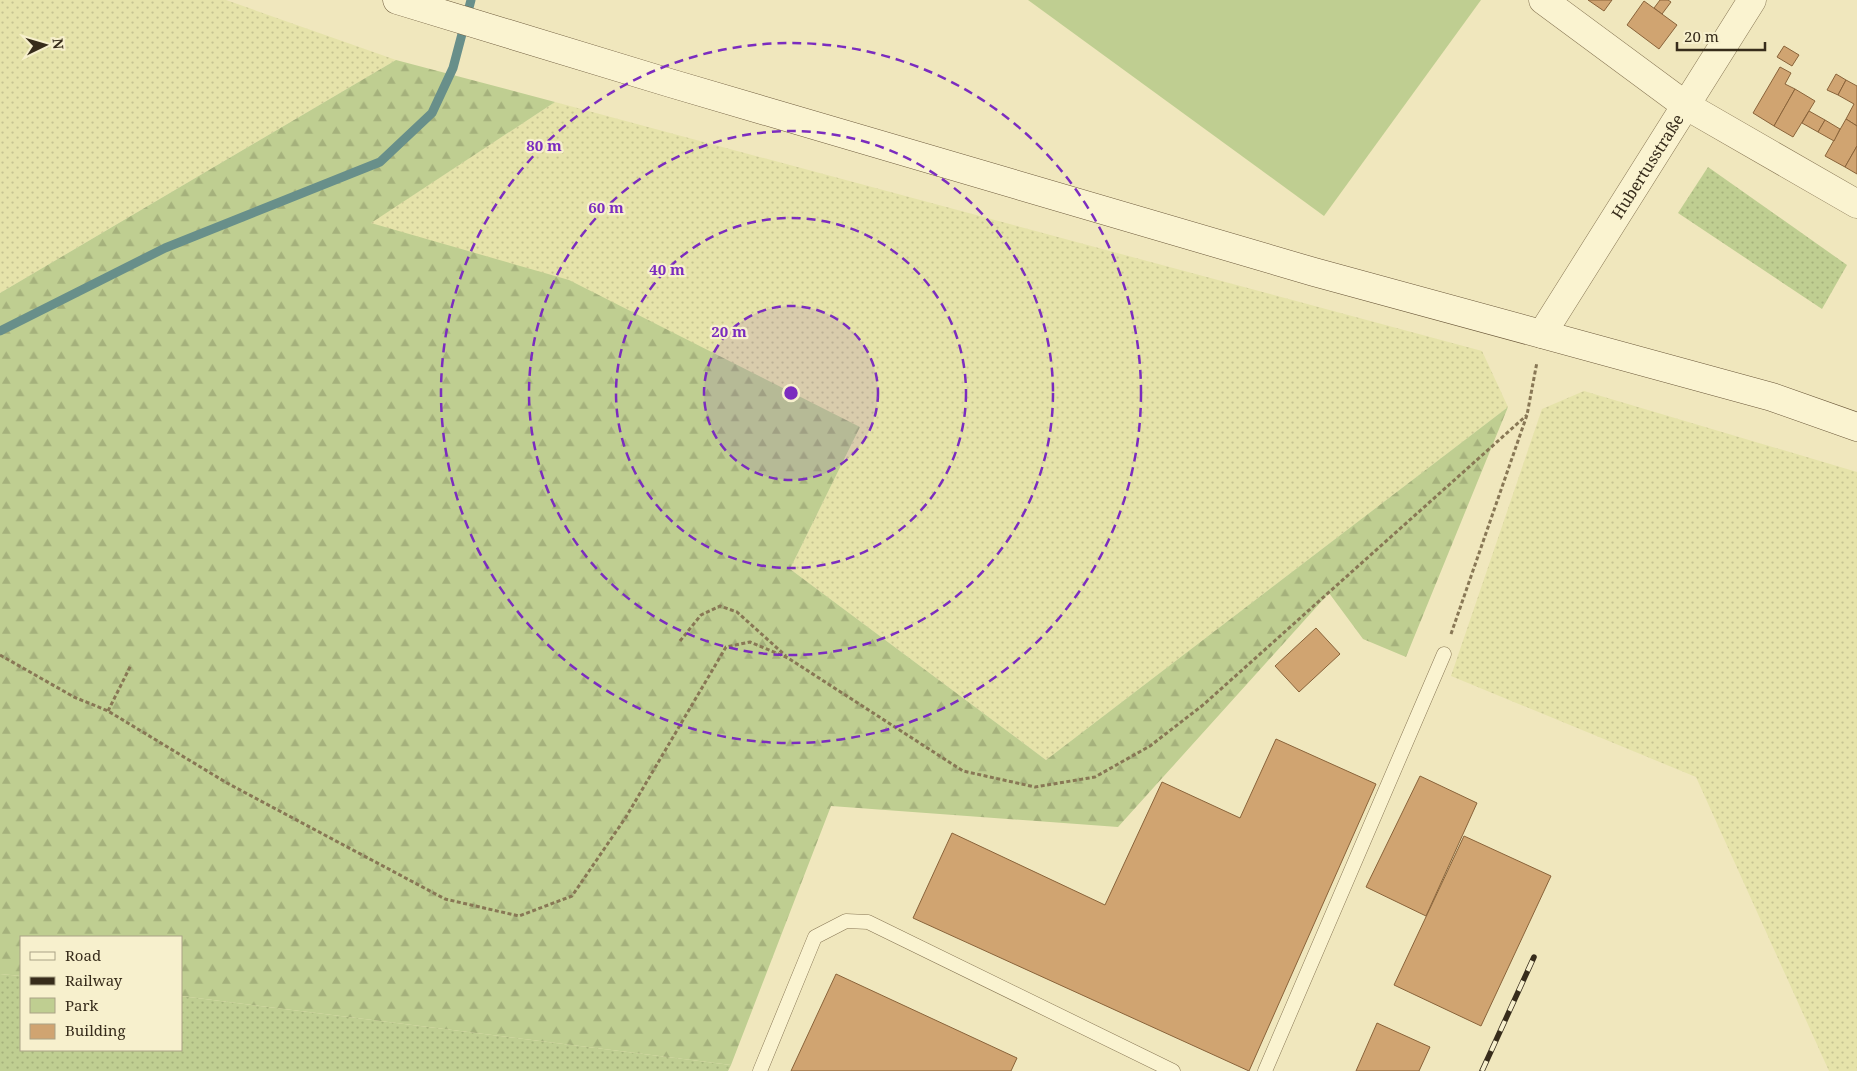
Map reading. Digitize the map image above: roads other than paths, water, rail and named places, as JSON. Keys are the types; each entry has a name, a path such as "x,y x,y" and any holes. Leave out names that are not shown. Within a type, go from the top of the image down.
{"main road":[{"path":"397,0 1314,272 1772,397 1857,427"},
{"path":"1544,0 1686,105 1857,204"},
{"name":"Hubertusstraße","path":"1542,334 1752,0"}],"lane":[{"path":"1265,1071 1444,654"},
{"path":"760,1071 815,936 846,922 868,922 1173,1071"}],"waterway":[{"path":"0,331 165,248 380,162 432,113 453,68 471,0"}],"railway":[{"path":"1482,1071 1534,957"}]}
